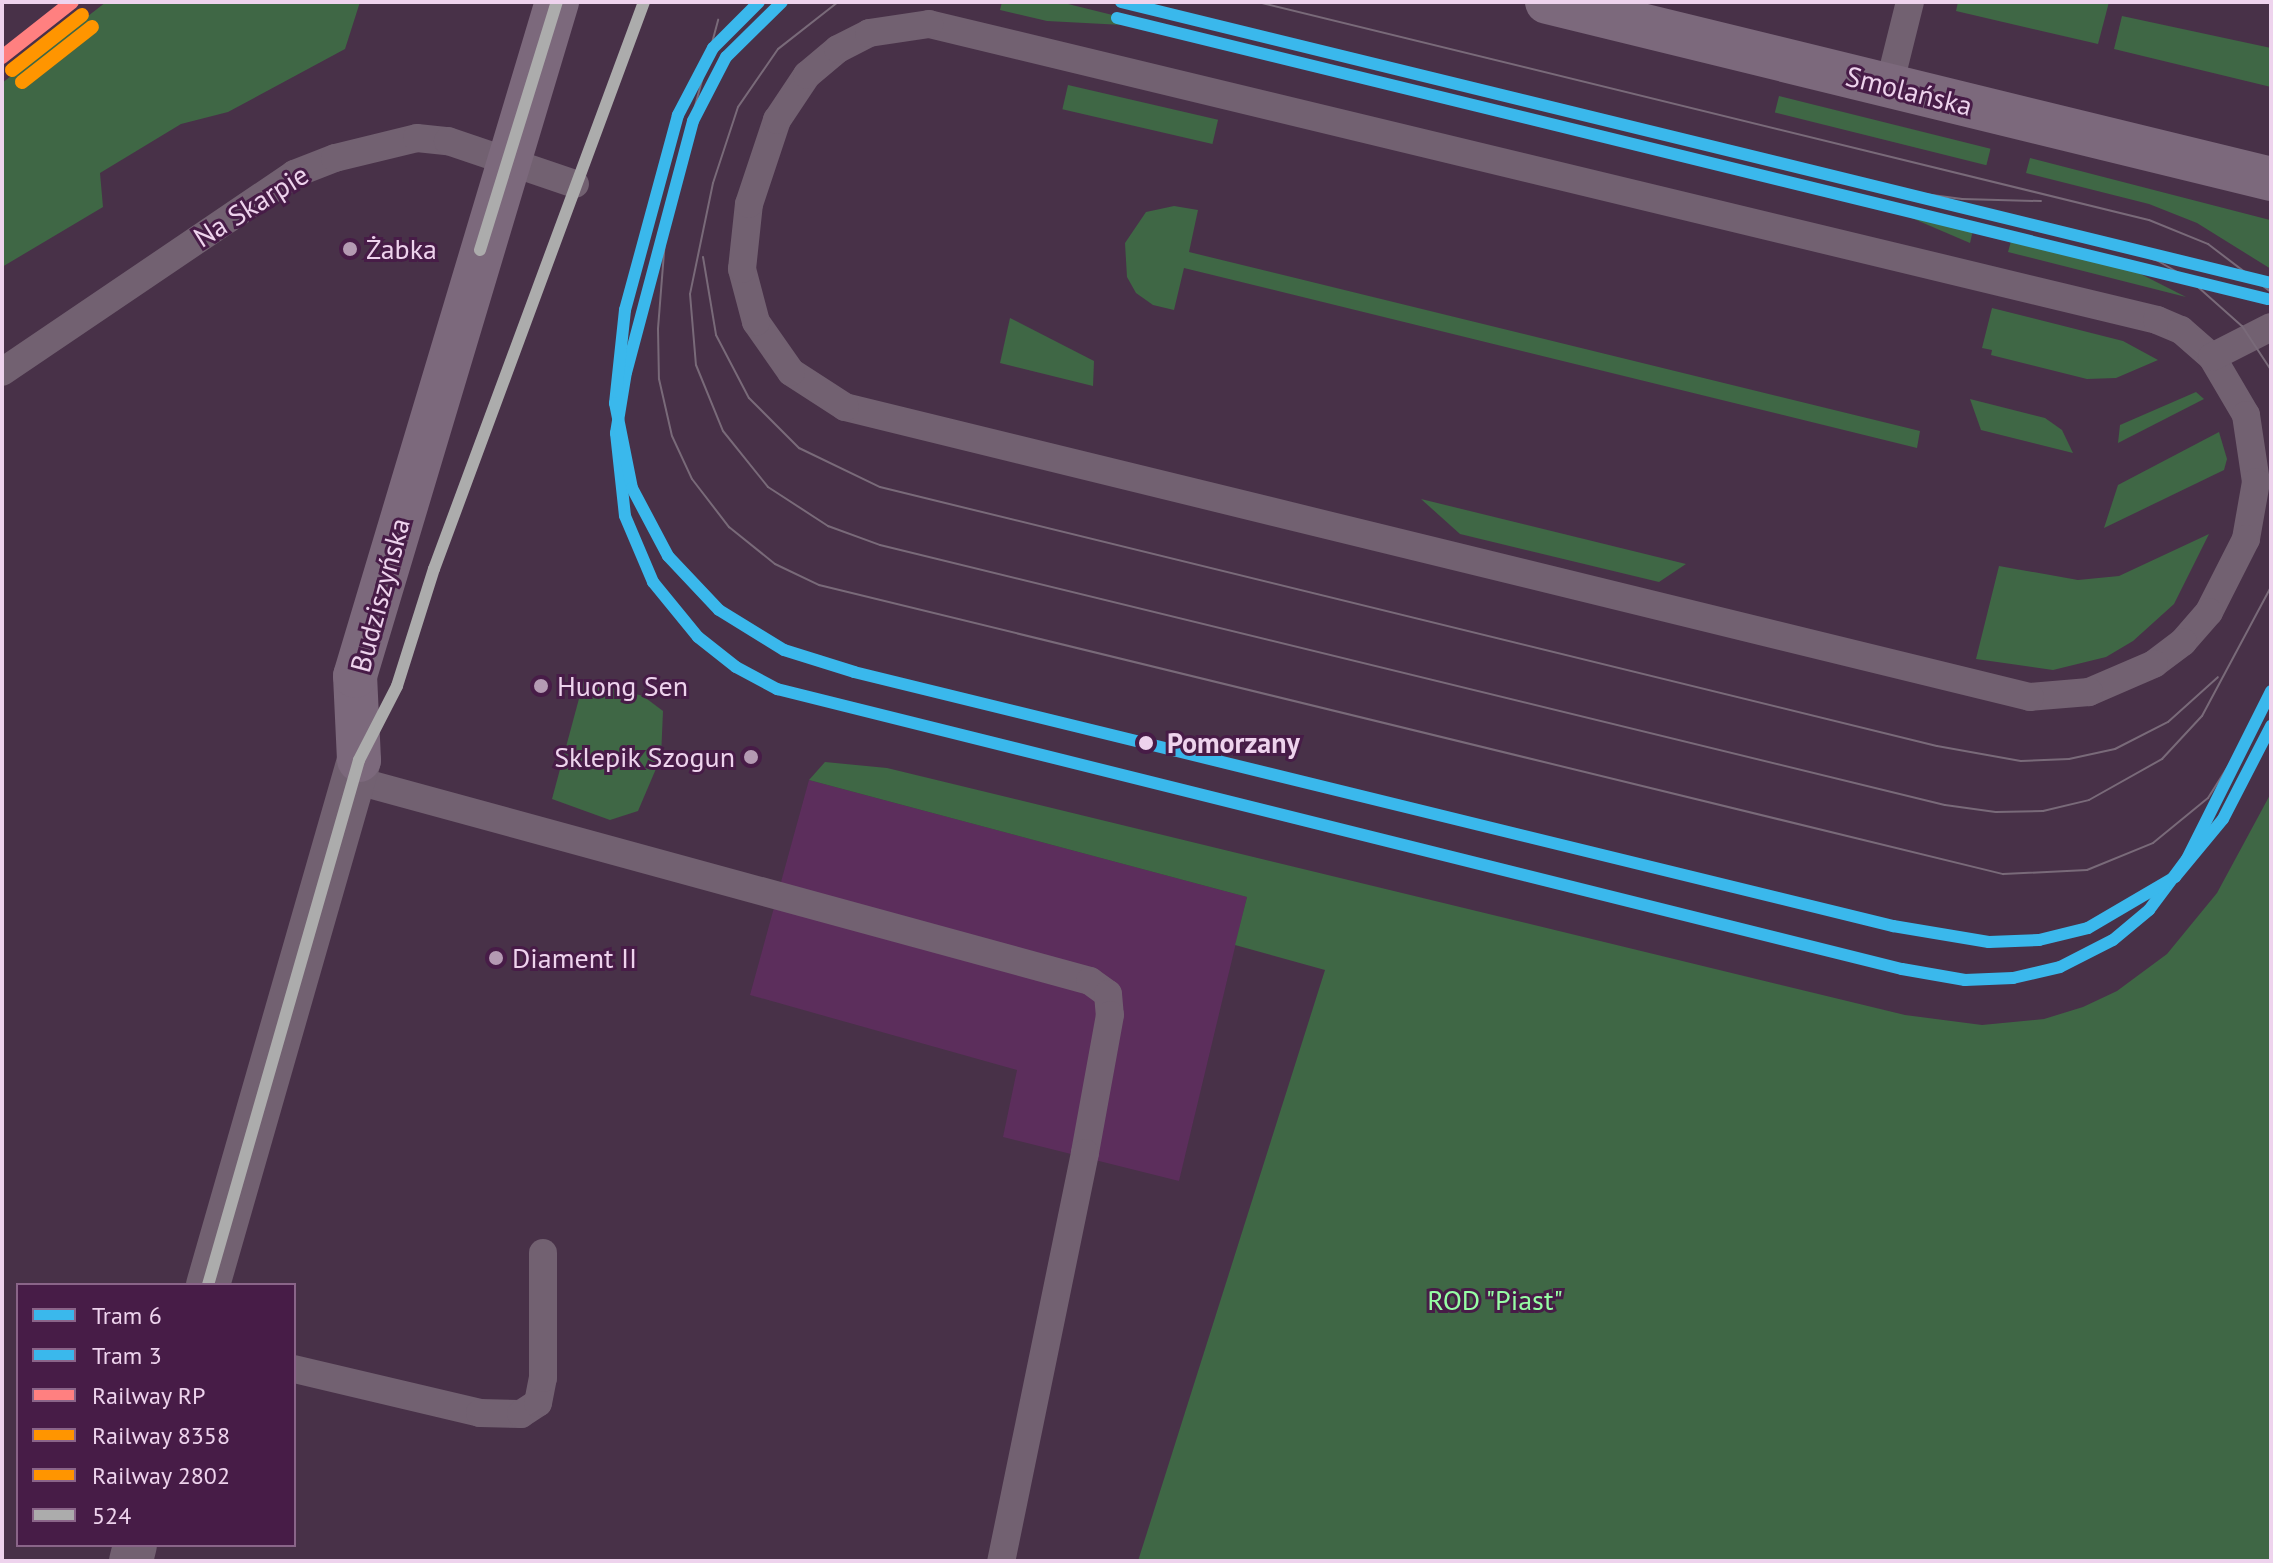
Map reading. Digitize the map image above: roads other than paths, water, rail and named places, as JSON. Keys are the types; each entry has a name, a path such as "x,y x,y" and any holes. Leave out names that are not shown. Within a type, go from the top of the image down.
{"street":[{"name":"Budziszyńska","path":"209,1283 357,770 355,676 557,2"},
{"name":"Smolańska","path":"1547,2 2271,179"}],"lane":[{"path":"1889,86 1910,2"},
{"path":"929,24 2131,312 2181,330 2212,357 2246,415 2264,477 2242,548 2209,612 2183,642 2141,673 2089,692 2053,698 2007,693 862,414 819,394 778,359 750,307 742,254 764,151 799,83 853,41 882,29 929,24"},
{"name":"Na Skarpie","path":"2,372 294,174 335,158 417,138 509,159 575,184"},
{"path":"2212,357 2271,327"},
{"path":"357,770 1090,981 1108,994 1110,1015 1085,1153 1001,1561"},
{"path":"296,1369 480,1413 521,1414 538,1403 543,1378 543,1253"}],"tram line":[{"name":"3","path":"759,2 713,48 678,115 625,310 615,403 632,488 668,556 719,610 784,650 854,672 1893,926 1989,942 2039,940 2088,928 2175,877 2223,819 2271,726"},
{"name":"6","path":"782,2 726,57 693,121 626,372 616,433 625,516 653,582 698,637 736,667 777,689 1902,969 1965,980 2013,978 2060,967 2113,940 2149,910 2187,859 2271,691"},
{"path":"838,2 778,49 738,107 713,183 690,294 696,365 723,431 768,487 828,526 880,545 1945,805 1996,812 2043,811 2089,800 2162,759 2202,716 2271,587"},
{"name":"6","path":"1121,2 2271,283"},
{"path":"1131,2 1165,12"},
{"path":"1258,2 2149,220 2208,244 2271,292"},
{"name":"3","path":"1117,18 2267,299"},
{"path":"683,151 718,20"},
{"path":"676,176 666,227 658,329 659,379 672,436 692,479 729,527 775,564 819,585 2003,874 2087,870 2153,843 2208,798 2256,722"},
{"path":"1886,189 1962,199 2041,201"},
{"path":"2098,241 2158,261 2189,279 2242,326 2271,370"},
{"path":"703,257 716,335 749,398 799,448 880,487 1937,746 2021,761 2069,759 2115,749 2168,722 2218,677"}],"rail line":[{"name":"RP","path":"2,57 72,2"},
{"name":"8358","path":"12,70 82,15"},
{"name":"2802","path":"22,82 92,27"}],"place":[{"name":"Żabka","path":"350,249"},
{"name":"Huong Sen","path":"541,686"},
{"name":"Pomorzany","path":"1146,743"},
{"name":"Sklepik Szogun","path":"751,757"},
{"name":"Diament II","path":"496,958"}],"park label":[{"name":"ROD \"Piast\"","path":"1495,1300"}]}
